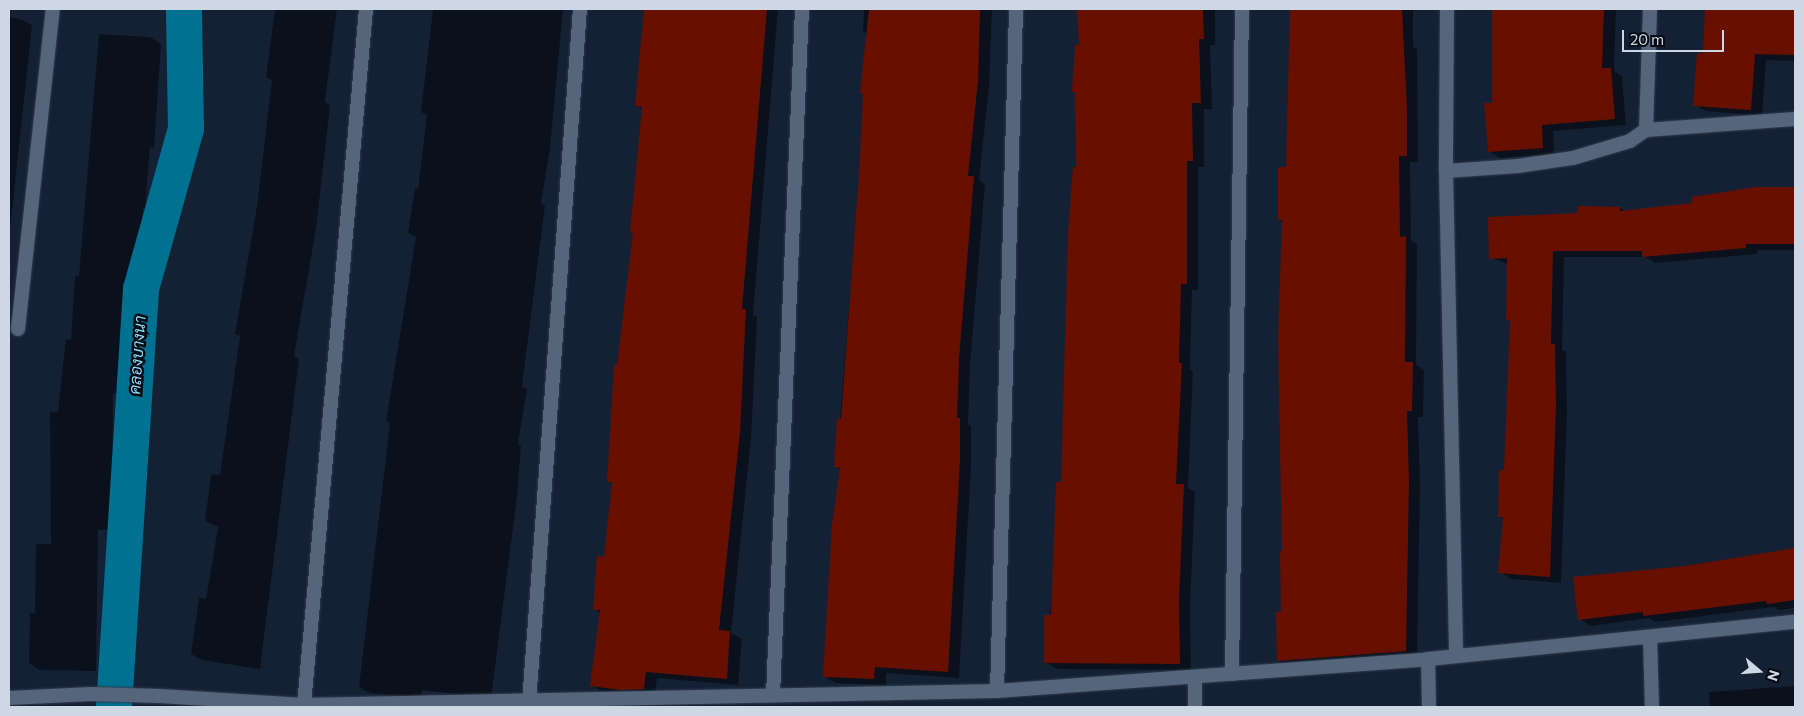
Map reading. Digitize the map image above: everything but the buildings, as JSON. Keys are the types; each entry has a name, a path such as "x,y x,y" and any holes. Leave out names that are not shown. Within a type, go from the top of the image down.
{"street":[{"path":"18,329 53,9"},
{"path":"304,705 366,9"},
{"path":"529,703 580,9"},
{"path":"773,695 802,9"},
{"path":"997,691 1016,9"},
{"path":"1232,674 1242,9"},
{"path":"1447,9 1446,170 1456,656"},
{"path":"1646,130 1650,9"},
{"path":"1446,170 1518,166 1574,158 1630,141 1646,130 1795,118"},
{"path":"9,698 90,694 160,696 304,705 529,703 773,695 997,691 1195,678 1428,659 1795,622"},
{"path":"1650,637 1652,707"},
{"path":"1428,659 1429,707"},
{"path":"1195,678 1195,707"}],"waterway":[{"name":"คลองบางนา","path":"114,707 141,289 186,129 184,9"}]}
